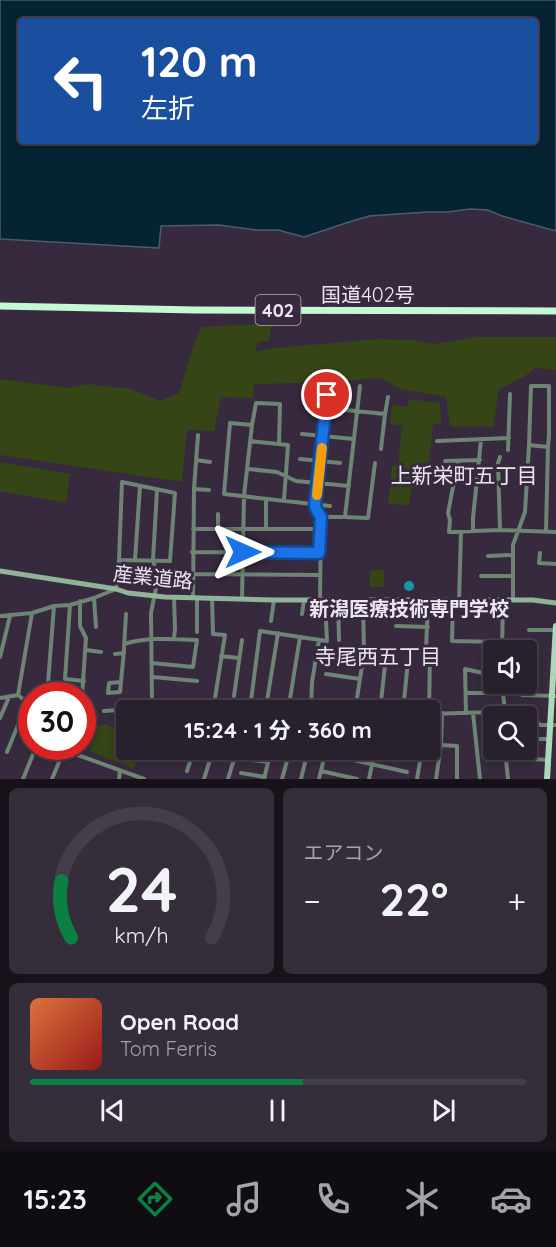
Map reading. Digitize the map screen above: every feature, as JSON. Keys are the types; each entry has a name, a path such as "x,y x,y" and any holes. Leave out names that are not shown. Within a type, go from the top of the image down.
{"highway":[{"name":"国道402号","path":"0,306 195,310 556,311"}],"main road":[{"path":"547,779 549,739 553,725 556,629"}],"street":[{"path":"345,518 360,386"},
{"path":"513,600 513,545 525,512 531,386 549,386 546,531"},
{"path":"508,450 510,394"},
{"path":"278,633 267,701 251,701 260,630 327,641 319,575 321,517 315,505 327,395"},
{"path":"381,449 388,397"},
{"path":"242,599 244,496 256,403 280,404 279,444"},
{"path":"326,408 385,414"},
{"path":"252,425 230,423 224,494 330,506"},
{"path":"302,434 354,439"},
{"path":"197,632 192,552 198,435"},
{"path":"437,441 509,438"},
{"path":"473,531 481,440"},
{"path":"250,441 288,445 284,500"},
{"path":"529,445 548,447"},
{"path":"500,457 498,463 500,530"},
{"path":"300,459 340,463"},
{"path":"196,460 210,462"},
{"path":"445,461 480,460"},
{"path":"458,461 448,513 449,532 500,530 556,532"},
{"path":"321,517 368,518 375,463"},
{"path":"248,470 277,472 296,481 349,486"},
{"path":"0,616 32,613 94,598 116,589 122,482 175,493 170,561 119,560"},
{"path":"135,560 140,486"},
{"path":"194,489 209,490"},
{"path":"104,711 145,708 152,703 151,613 158,578 153,560 158,490"},
{"path":"266,500 266,529"},
{"path":"218,514 218,529"},
{"path":"193,529 320,530"},
{"path":"461,532 452,641 483,642"},
{"path":"192,552 319,553"},
{"path":"540,553 539,563 556,564"},
{"path":"488,556 513,555"},
{"name":"産業道路","path":"0,571 155,596 274,600 513,600 556,603"},
{"path":"179,573 319,575"},
{"path":"481,576 513,576"},
{"path":"174,597 174,639"},
{"path":"94,598 96,627"},
{"path":"212,598 213,634 225,634 215,700"},
{"path":"271,621 274,600"},
{"path":"302,614 304,600"},
{"path":"338,600 339,640"},
{"path":"358,700 363,655 363,600"},
{"path":"426,650 428,600"},
{"path":"70,604 65,679 84,681 87,638 80,626 80,601"},
{"path":"502,640 503,601"},
{"path":"48,682 54,606"},
{"path":"20,682 32,613"},
{"path":"121,682 126,614"},
{"path":"0,657 10,616"},
{"path":"396,626 428,627"},
{"path":"529,630 556,629"},
{"path":"290,700 300,637"},
{"path":"124,644 152,639 197,640 193,667 153,663"},
{"path":"234,696 242,640"},
{"path":"311,700 319,640"},
{"path":"414,649 426,650 430,654 429,700"},
{"path":"86,650 101,652"},
{"path":"405,700 409,651"},
{"path":"115,654 124,653"},
{"path":"328,653 386,656 381,700"},
{"path":"221,656 239,658"},
{"path":"466,713 465,669 483,674"},
{"path":"326,674 360,679"},
{"path":"153,677 196,681"},
{"path":"466,693 483,693"},
{"path":"522,694 554,696"},
{"path":"0,698 18,695"},
{"path":"0,718 9,697"},
{"path":"436,779 441,745 442,713 483,712"},
{"path":"473,713 480,779"},
{"path":"537,722 540,725 553,725"},
{"path":"7,752 18,726"},
{"path":"537,739 549,739"},
{"path":"441,745 457,746 457,779"},
{"path":"537,759 548,760"},
{"path":"23,779 31,760"},
{"path":"52,779 60,760"},
{"path":"94,760 144,779"},
{"path":"187,771 191,760"},
{"path":"204,779 210,760"},
{"path":"228,779 234,760"},
{"path":"241,773 265,778 268,762 251,760"},
{"path":"282,779 287,760"},
{"path":"301,779 306,760"},
{"path":"319,779 324,760"},
{"path":"351,760 407,772"},
{"path":"369,779 373,760"},
{"path":"417,779 420,760"},
{"path":"506,760 508,779"},
{"path":"119,779 120,771"},
{"path":"321,771 357,779"}],"green space":[{"path":"272,323 269,341 258,342 255,352 265,349 378,339 410,340 435,344 476,337 556,337 556,370 535,368 525,376 499,389 493,427 450,426 446,397 401,389 380,378 254,384 253,398 221,397 214,431 187,430 182,482 0,455 0,379 68,388 88,384 130,389 160,401 179,393 195,341 202,327"},
{"path":"409,399 440,403 441,424 433,424 429,462 416,465 409,505 388,504 392,466 398,465 402,426 390,424 392,405 407,407"},
{"path":"0,462 70,474 66,503 0,491"},
{"path":"370,570 384,570 384,587 370,587"},
{"path":"105,724 116,729 116,760 138,760 133,769 96,754 96,727"}],"water":[{"path":"0,0 556,0 556,231 488,210 470,209 369,216 304,237 278,230 256,230 219,225 161,226 159,248 0,239"}],"slow traffic":[{"path":"317,495 322,448"}],"place":[{"name":"新潟医療技術専門学校","path":"409,586"}],"district":[{"name":"上新栄町五丁目","path":"464,475"},
{"name":"寺尾西五丁目","path":"378,656"}],"route":[{"path":"243,552 319,553 321,517 315,505 327,395"}]}
